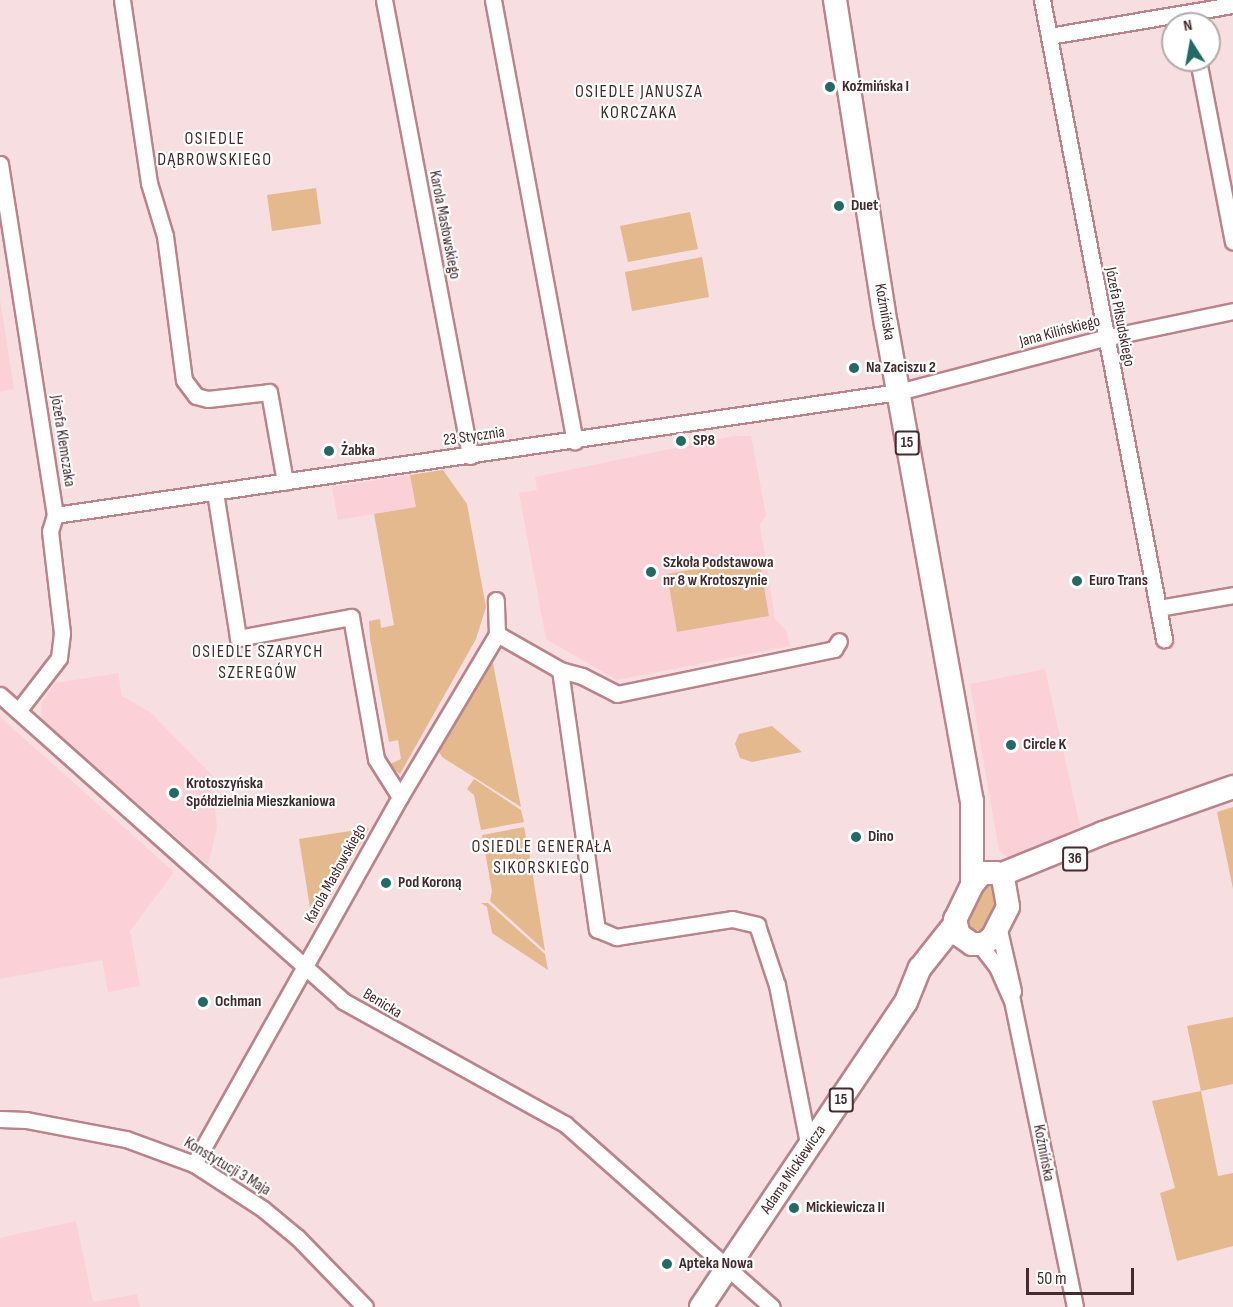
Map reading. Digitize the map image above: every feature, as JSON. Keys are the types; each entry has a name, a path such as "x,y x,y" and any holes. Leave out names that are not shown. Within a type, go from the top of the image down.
{"main road":[{"name":"Koźmińska","path":"835,0 898,392 972,801 998,874"},
{"name":"36","path":"998,874 1103,832 1143,822 1233,787"},
{"name":"Koźmińska","path":"972,801 972,885"},
{"name":"36","path":"1008,897 1032,877 1115,842 1143,822"},
{"path":"972,885 982,873 998,874"},
{"name":"15","path":"998,874 1008,897"},
{"name":"15","path":"955,924 972,885"},
{"path":"999,930 1008,897"},
{"path":"955,924 959,935 974,944"},
{"name":"Adama Mickiewicza","path":"906,1002 920,969 955,924"},
{"name":"15","path":"974,944 999,930"},
{"name":"Adama Mickiewicza","path":"701,1307 906,1002 946,957 974,944"}],"street":[{"path":"122,0 149,183 165,236 184,380 196,396 207,399 269,392 285,482"},
{"name":"Karola Masłowskiego","path":"384,0 470,456"},
{"path":"493,0 575,441"},
{"name":"Józefa Piłsudskiego","path":"1042,0 1104,338 1164,639"},
{"path":"1210,12 1233,5"},
{"path":"1049,36 1161,22"},
{"path":"1200,72 1233,242"},
{"name":"Józefa Klemczaka","path":"0,164 55,515 50,531 63,633 59,658 18,711"},
{"name":"Jana Kilińskiego","path":"898,392 1104,338 1233,311"},
{"name":"23 Stycznia","path":"55,515 575,441 898,392"},
{"path":"215,492 238,638 351,617 376,759 400,797"},
{"path":"1158,608 1233,595"},
{"path":"496,600 497,634 560,670 582,676 617,694 834,649 839,641"},
{"name":"Karola Masłowskiego","path":"194,1164 400,797 497,634"},
{"path":"560,670 597,929 616,937 732,919 758,925 777,985 809,1148"},
{"name":"Benicka","path":"0,695 343,1001 391,1030 503,1087 565,1124 705,1246 726,1270 772,1307"},
{"name":"Koźmińska","path":"999,930 1014,983 1012,1000"},
{"name":"Koźmińska","path":"974,944 997,967 1012,1000 1075,1307"},
{"name":"Konstytucji 3 Maja","path":"0,1119 26,1120 126,1139 194,1164 263,1209 298,1238 365,1307"}],"shaded area":[{"path":"316,188 321,224 272,231 267,195"},
{"path":"690,212 698,249 628,262 620,226"},
{"path":"702,257 709,297 632,311 625,272"},
{"path":"0,299 14,389 0,392"},
{"name":"Szkoła Podstawowa nr 8 w Krotoszynie","path":"733,436 751,436 766,515 760,525 775,619 786,630 790,646 617,680 546,639 519,493 537,490 535,477"},
{"path":"443,470 467,504 486,607 476,639 400,774 388,765 401,759 398,740 389,742 370,639 369,621 380,619 381,628 394,625 374,514 416,507 410,475"},
{"path":"410,475 416,507 338,520 332,487"},
{"path":"759,558 769,616 677,632 667,574"},
{"path":"492,658 521,807 442,757 438,750"},
{"path":"1045,669 1080,826 1016,858 1008,858 999,850 970,684"},
{"path":"118,673 122,696 150,712 212,775 217,828 208,865 41,718 42,702 56,683"},
{"path":"0,717 174,872 130,931 140,986 108,992 102,960 0,979"},
{"path":"772,726 802,752 752,762 740,758 735,744 739,734"},
{"path":"474,779 521,810 524,822 481,830 474,795 467,789"},
{"path":"1233,807 1233,889 1217,812"},
{"path":"524,827 545,951 490,901 492,891 482,835"},
{"path":"369,828 313,926 299,839"},
{"path":"994,883 999,901 985,930 974,930 968,923 970,918 983,890"},
{"path":"481,903 488,903 545,954 548,970 492,933 487,907"},
{"path":"1233,1017 1233,1084 1201,1091 1187,1026"},
{"path":"1201,1091 1218,1176 1233,1173 1233,1246 1177,1261 1160,1193 1175,1188 1152,1101"},
{"path":"76,1221 93,1302 137,1294 140,1307 0,1307 0,1238"}],"place":[{"name":"Koźmińska I","path":"830,87"},
{"name":"Duet","path":"839,206"},
{"name":"Na Zaciszu 2","path":"854,368"},
{"name":"SP8","path":"681,441"},
{"name":"Żabka","path":"329,451"},
{"name":"Szkoła Podstawowa nr 8 w Krotoszynie","path":"651,572"},
{"name":"Euro Trans","path":"1077,581"},
{"name":"Circle K","path":"1011,745"},
{"name":"Krotoszyńska Spółdzielnia Mieszkaniowa","path":"174,793"},
{"name":"Dino","path":"856,837"},
{"name":"Pod Koroną","path":"386,883"},
{"name":"Ochman","path":"203,1002"},
{"name":"Mickiewicza II","path":"794,1208"},
{"name":"Apteka Nowa","path":"667,1264"}],"district":[{"name":"OSIEDLE JANUSZA KORCZAKA","path":"639,103"},
{"name":"OSIEDLE DĄBROWSKIEGO","path":"215,150"},
{"name":"OSIEDLE SZARYCH SZEREGÓW","path":"258,663"},
{"name":"OSIEDLE GENERAŁA SIKORSKIEGO","path":"542,858"}]}
